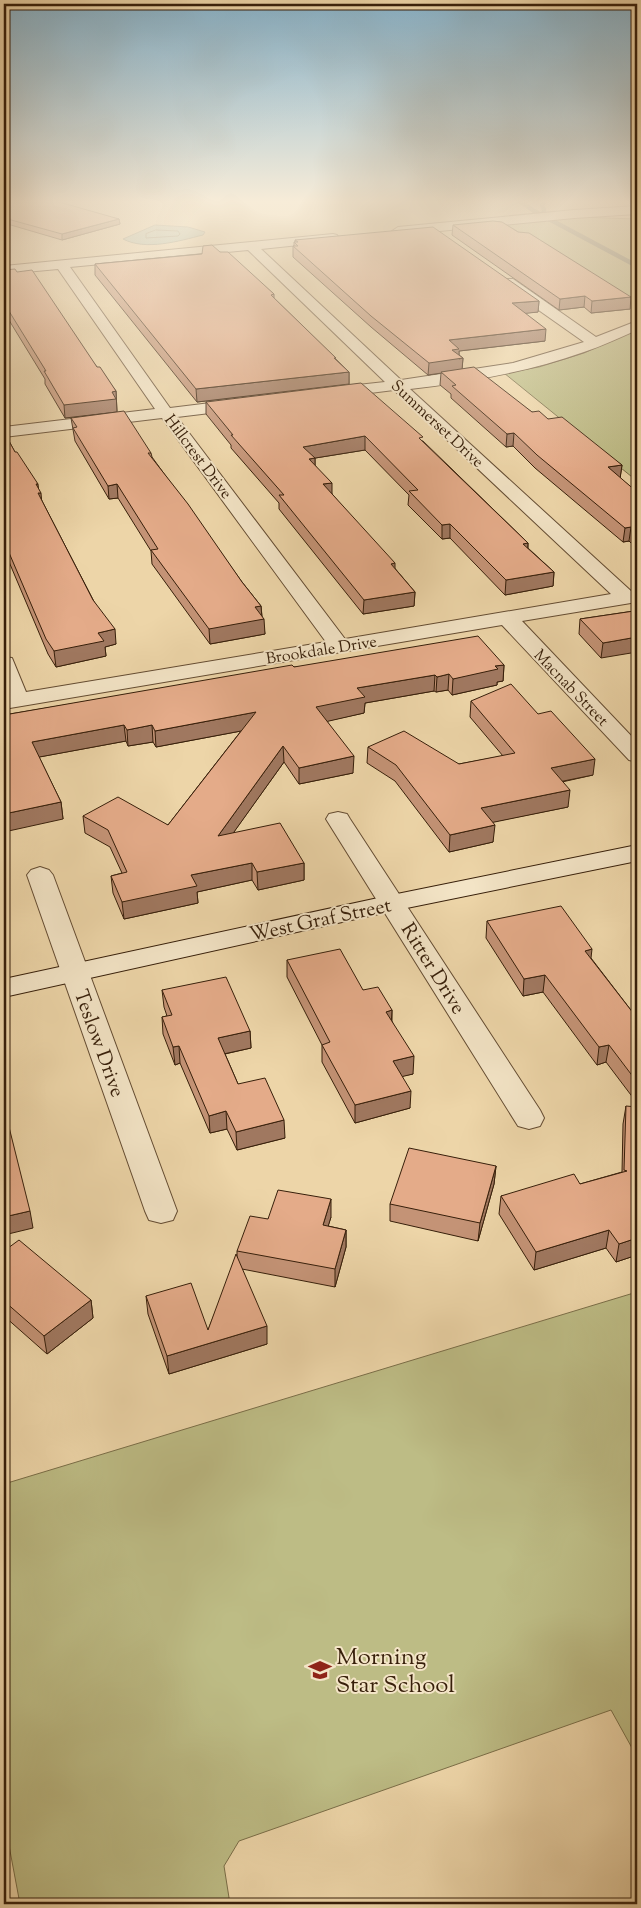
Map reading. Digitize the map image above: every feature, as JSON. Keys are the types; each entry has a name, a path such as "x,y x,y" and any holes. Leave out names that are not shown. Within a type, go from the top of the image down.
{"street":[{"name":"Hillcrest Drive","path":"80,291 166,413 340,646"},
{"name":"Summerset Drive","path":"298,291 397,385 632,597"},
{"path":"520,291 594,343"},
{"path":"311,395 397,385 519,366 570,352 637,325"},
{"path":"4,432 262,401"},
{"name":"Brookdale Drive","path":"11,700 632,597"},
{"name":"Macnab Street","path":"507,618 637,756"},
{"path":"4,663 11,700"},
{"name":"Ritter Drive","path":"338,819 529,1118"},
{"name":"West Graf Street","path":"4,988 392,903 637,853"},
{"name":"Teslow Drive","path":"40,875 161,1211"}],"shaded area":[{"path":"617,291 637,291 637,303"},
{"path":"637,329 637,481 504,373 539,367 584,353"},
{"name":"Morning Star School","path":"637,1292 637,1757 611,1710 239,1841 224,1866 230,1904 20,1904 4,1819 4,1484"}],"building":[{"path":"4,291 46,291 97,367 100,367 116,391 112,392 116,399 64,405 44,371 46,371 4,303"},
{"path":"117,291 271,291 274,294 271,295 349,372 196,389"},
{"path":"343,291 525,291 539,301 512,303 546,329 449,340 459,349 452,350 463,358 429,363"},
{"path":"548,291 622,291 631,297 592,301 585,296 560,299"},
{"path":"474,367 532,412 539,411 548,419 562,417 622,465 608,467 637,492 637,533 631,527 625,528 537,455 514,433 507,434 452,386 456,385 441,372"},
{"path":"361,383 423,437 419,438 528,543 523,544 554,572 506,580 450,524 442,525 409,491 418,490 365,436 303,447 315,458 309,459 332,483 323,484 395,563 391,564 415,592 364,600 279,495 284,495 231,435 233,435 206,402"},
{"path":"124,411 151,453 148,453 188,504 261,606 255,607 264,619 209,629 151,550 158,549 117,484 108,486 73,428 77,427 71,418"},
{"path":"4,432 15,452 17,452 38,484 36,484 41,493 38,493 93,600 115,629 98,633 104,641 54,651 46,639 4,541"},
{"path":"634,611 637,614 637,637 603,643 580,619"},
{"path":"478,636 504,665 495,666 498,669 453,679 449,674 437,677 435,675 357,688 365,697 316,707 354,756 299,768 283,746 218,836 280,823 304,863 257,872 252,863 191,875 197,886 122,902 111,876 127,872 108,830 83,816 118,797 168,825 256,712 155,731 152,725 127,730 124,725 32,742 61,802 4,814 4,715 292,665 294,667"},
{"path":"511,684 538,714 551,711 595,759 551,768 570,790 481,808 495,825 450,835 396,765 368,747 404,731 459,764 515,753 471,701"},
{"path":"561,906 592,949 585,951 637,1018 637,1082 609,1045 599,1047 545,975 524,979 487,921"},
{"path":"340,949 363,990 378,987 392,1010 386,1012 414,1056 393,1061 411,1091 355,1105 322,1045 330,1042 287,960"},
{"path":"226,977 250,1031 218,1038 238,1084 265,1078 284,1120 236,1132 226,1111 209,1116 179,1046 173,1047 162,1017 172,1015 162,990"},
{"path":"626,1106 637,1107 637,1238 619,1244 609,1230 536,1252 501,1196 574,1174 580,1184 627,1171 624,1170"},
{"path":"4,1107 30,1211 4,1217"},
{"path":"409,1148 496,1166 480,1223 390,1204"},
{"path":"278,1190 331,1199 323,1225 346,1230 335,1269 237,1251 250,1216 268,1219"},
{"path":"19,1240 91,1300 44,1336 4,1301 4,1251"},
{"path":"236,1254 267,1326 167,1356 146,1296 191,1283 208,1330"}],"place":[{"name":"Morning Star School","path":"320,1670"}]}
